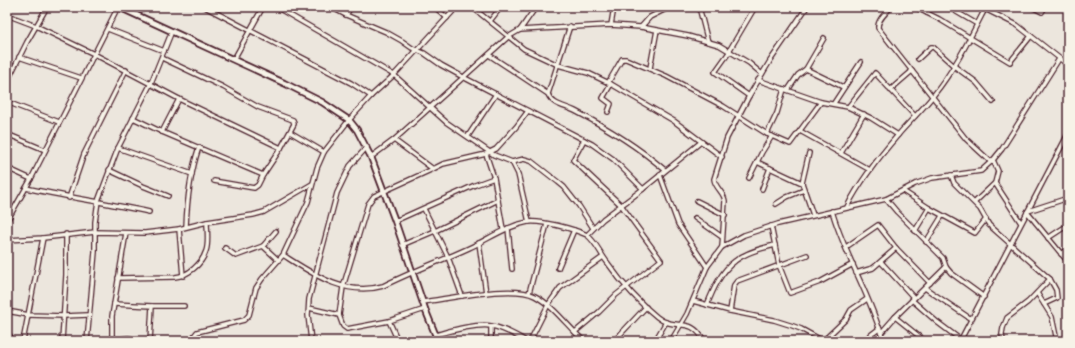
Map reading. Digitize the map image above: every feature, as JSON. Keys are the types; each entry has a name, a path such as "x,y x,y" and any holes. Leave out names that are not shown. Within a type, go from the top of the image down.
{"street":[{"path":"7,82 47,7"},
{"path":"7,221 31,179 119,7 234,59 322,102 349,120 357,130 371,157 425,309 438,341"},
{"path":"205,7 351,83 372,96"},
{"path":"234,59 263,7"},
{"path":"276,7 394,75 446,122 490,152 512,162 524,159 531,162 564,187 579,206 593,228"},
{"path":"331,7 386,32 424,53 462,77 597,147 613,159 643,189"},
{"path":"346,15 351,7"},
{"path":"435,7 447,18"},
{"path":"193,341 193,337 197,332 247,318 252,306 256,288 283,255 308,202 312,184 324,152 349,120 394,75 457,7"},
{"path":"472,7 524,49 558,65 588,73 609,83 674,121 722,157"},
{"path":"490,21 501,7"},
{"path":"371,157 394,140 508,37 520,30 536,7"},
{"path":"611,25 614,7"},
{"path":"656,7 658,12"},
{"path":"641,27 650,16 670,7"},
{"path":"699,7 708,42"},
{"path":"749,96 715,72 755,7"},
{"path":"722,247 725,196 714,182 727,138 758,80 807,7"},
{"path":"891,7 880,20 878,28 966,139 992,162 998,171 996,183 975,202"},
{"path":"915,7 1010,62 1031,36"},
{"path":"927,13 930,7"},
{"path":"948,7 977,24"},
{"path":"1032,7 1042,12 1045,7"},
{"path":"847,207 870,170 914,116 932,97 954,66 985,8 1017,25 1068,65"},
{"path":"7,15 36,26 94,54 180,99 281,148"},
{"path":"520,30 570,26 611,25 641,27 688,36 719,45 749,63 762,74"},
{"path":"548,94 570,26"},
{"path":"108,28 164,51"},
{"path":"650,68 657,30"},
{"path":"66,234 63,341 85,341 95,252 98,201 118,148 151,83 172,31"},
{"path":"767,134 786,90 798,75 806,69 824,38"},
{"path":"918,60 932,47 981,86 993,102"},
{"path":"489,54 548,94 552,102 575,111 629,142 665,170"},
{"path":"19,57 82,78"},
{"path":"162,58 223,87 258,107 293,120 295,123 259,184 254,188 214,181"},
{"path":"608,112 611,104 603,98 609,83 623,58 650,68 723,106 767,134 790,144 821,102"},
{"path":"671,341 687,314 707,267 722,247 744,235 771,226 886,199 932,178 981,171 992,162 1018,125 1059,59"},
{"path":"834,103 843,87 861,62"},
{"path":"806,69 843,87"},
{"path":"69,198 87,147 126,70"},
{"path":"890,90 912,71"},
{"path":"848,107 875,73 914,116"},
{"path":"758,80 821,102 834,103 848,107 864,114 898,135"},
{"path":"468,136 496,94"},
{"path":"162,132 180,99"},
{"path":"7,102 59,122"},
{"path":"425,309 389,321 347,329 342,326 339,315 343,287 368,204 374,196 443,164 490,152 500,146 528,111"},
{"path":"840,154 864,114"},
{"path":"133,118 263,175"},
{"path":"800,131 870,170"},
{"path":"290,132 324,152"},
{"path":"7,134 45,150"},
{"path":"881,262 913,299 937,322 961,340 1010,243 1028,212 1068,134"},
{"path":"749,178 772,136"},
{"path":"394,140 433,169"},
{"path":"575,332 599,312 616,294 661,260 621,205 572,160 584,140"},
{"path":"587,235 593,228 621,205 701,142"},
{"path":"186,228 187,205 192,174 199,147"},
{"path":"118,148 192,174"},
{"path":"311,341 308,308 312,286 337,193 350,166 366,148"},
{"path":"809,153 802,183 813,215"},
{"path":"486,154 494,178 498,200 506,228 512,269"},
{"path":"512,162 518,174 529,222"},
{"path":"757,162 802,183"},
{"path":"7,168 31,179"},
{"path":"762,189 770,168"},
{"path":"109,170 168,196"},
{"path":"660,175 678,224 707,267"},
{"path":"952,175 954,183 975,202 989,225 1050,279 1056,290 1057,298 1044,304"},
{"path":"395,222 475,185 494,178"},
{"path":"996,183 1021,223"},
{"path":"7,240 43,238 66,234 95,232 160,232 186,228 207,222 264,212 312,184"},
{"path":"26,188 69,198 98,201 149,212"},
{"path":"776,204 787,197 804,190"},
{"path":"903,191 942,216 975,233 986,219"},
{"path":"1028,212 1068,198"},
{"path":"886,199 915,231 943,258 946,267 956,277 984,297"},
{"path":"402,245 435,231 498,200"},
{"path":"697,201 725,215"},
{"path":"915,231 929,208"},
{"path":"424,209 448,257 462,296"},
{"path":"832,211 856,273 880,328 883,341"},
{"path":"1028,212 1068,262"},
{"path":"926,242 942,216"},
{"path":"695,218 722,237"},
{"path":"118,278 175,277 183,276 191,271 206,252 207,222"},
{"path":"283,255 316,275 343,287 378,287 479,243 506,228 529,222 547,224 574,230 587,235 596,244 603,257 626,286 656,317 666,322 690,326 695,329 704,340 716,341"},
{"path":"529,293 547,224"},
{"path":"846,247 878,224 896,248 930,283"},
{"path":"1048,238 1068,225"},
{"path":"771,226 779,264 790,293 820,282 853,264"},
{"path":"179,229 183,276"},
{"path":"558,268 574,230"},
{"path":"225,248 236,256 263,246 276,231"},
{"path":"112,341 112,316 126,233"},
{"path":"23,341 43,238"},
{"path":"479,243 486,293"},
{"path":"707,305 717,283 734,261 761,249 775,245"},
{"path":"263,246 278,260"},
{"path":"856,273 867,270 881,262 896,248"},
{"path":"1061,254 1068,248"},
{"path":"730,311 735,283 779,264 807,255"},
{"path":"530,341 548,305 566,283 603,257"},
{"path":"880,333 946,267"},
{"path":"1003,341 1002,334 1004,322 1007,318 1020,309 1050,279"},
{"path":"925,288 971,319"},
{"path":"423,302 486,293 529,293 548,305 584,341"},
{"path":"1037,293 1052,317 1057,341"},
{"path":"693,301 730,311 774,320 801,328 823,341 846,319 851,310 867,298"},
{"path":"114,304 184,306"},
{"path":"150,341 152,306"},
{"path":"614,341 646,307"},
{"path":"308,308 339,315"},
{"path":"7,311 29,315 64,316 88,314"},
{"path":"895,317 925,341"},
{"path":"389,321 396,341"},
{"path":"655,341 666,322"},
{"path":"435,334 458,329 491,326 513,333 526,341"},
{"path":"490,341 491,326"},
{"path":"863,341 880,328"},
{"path":"108,341 128,338 143,341"}]}
